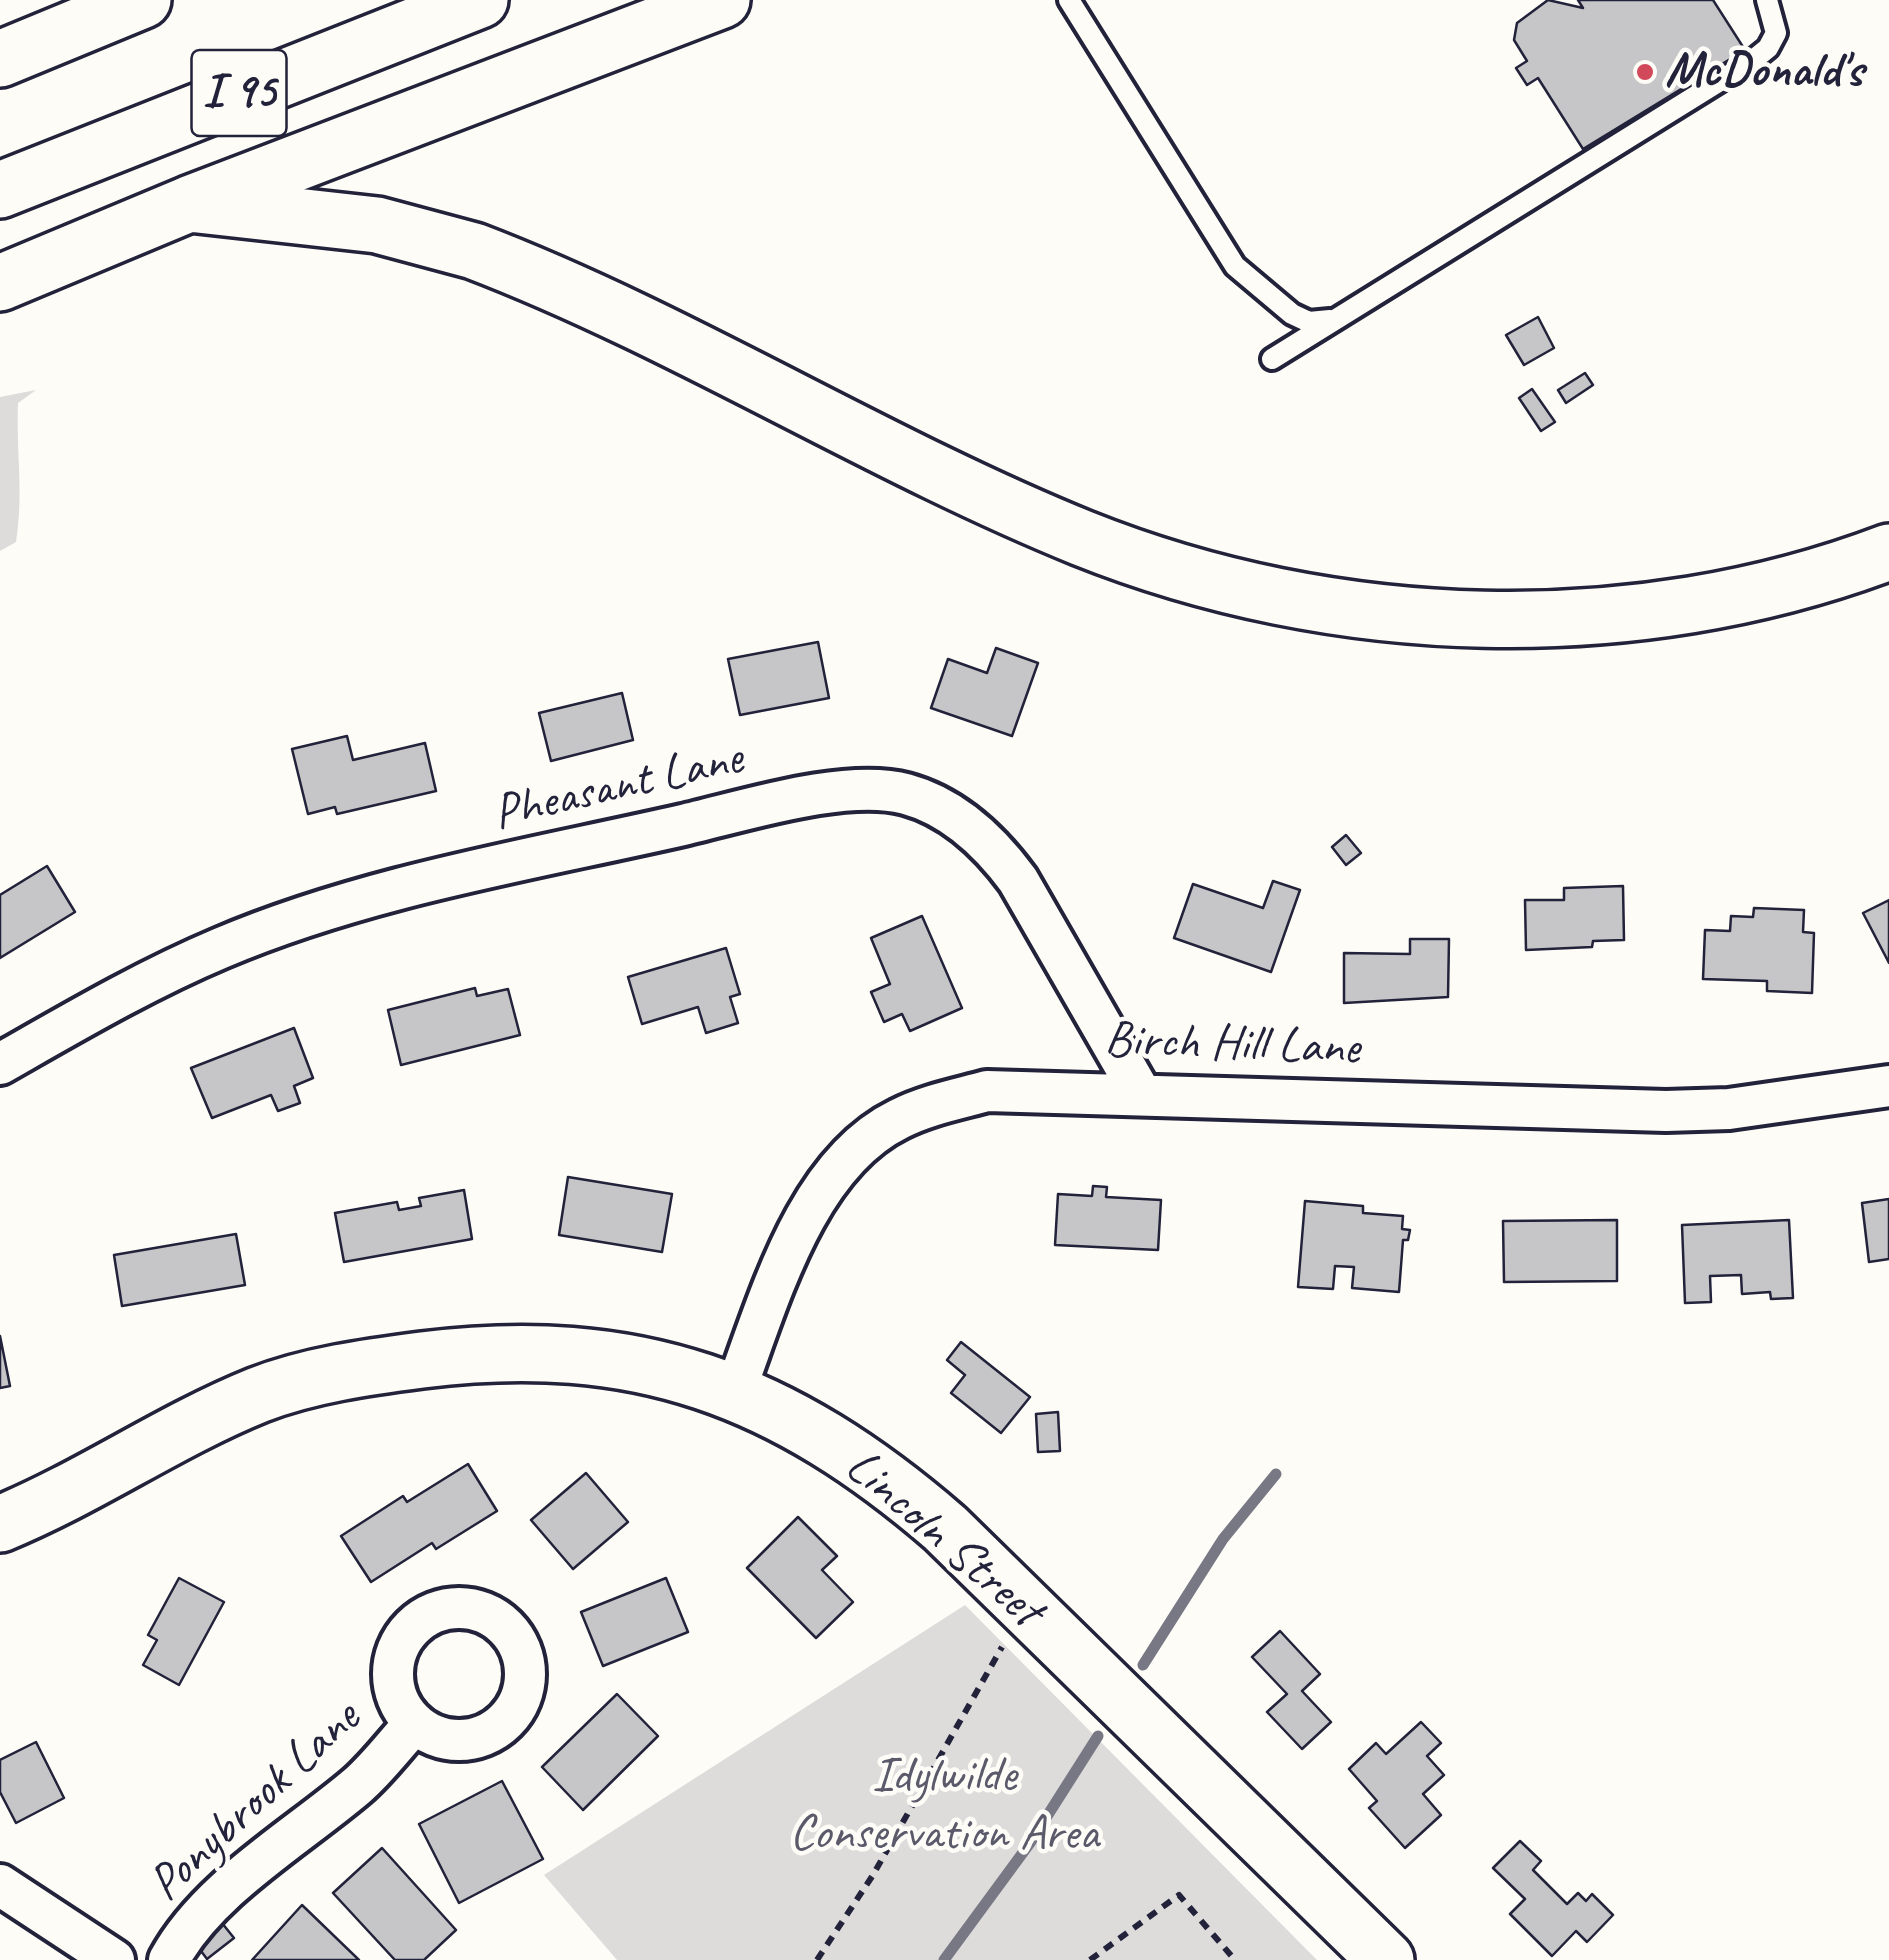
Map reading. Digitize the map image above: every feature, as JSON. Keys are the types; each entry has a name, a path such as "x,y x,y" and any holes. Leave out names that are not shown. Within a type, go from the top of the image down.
{"main road":[{"name":"I 95","path":"0,58 143,0"},
{"name":"I 95","path":"0,190 480,0"},
{"path":"0,283 189,204 722,0"},
{"path":"189,204 377,225 474,250 1058,528 1182,572 1292,598 1450,617 1608,614 1740,594 1889,552"},
{"name":"Lincoln Street","path":"0,1524 86,1483 175,1431 264,1393 362,1368 508,1352 581,1355 634,1362 735,1391 801,1424 896,1485 1386,1960"}],"street":[{"name":"Pheasant Lane","path":"0,1064 192,962 326,911 768,806 881,791 906,794 956,816 996,850 1018,880 1141,1094"},
{"name":"Birch Hill Lane","path":"735,1391 799,1226 855,1152 896,1120 987,1091 1666,1112 1777,1104 1889,1086"},
{"name":"Ponybrook Lane","path":"169,1960 183,1934 282,1843 359,1784 415,1723"},
{"path":"0,1885 114,1960"}],"lane":[{"path":"1069,0 1235,266 1276,303 1302,319 1316,323 1340,316"},
{"path":"1272,359 1760,55 1776,34 1767,0"}],"path":[{"path":"817,1960 873,1875 1024,1607"},
{"path":"1090,1960 1178,1895 1235,1960"}],"green space":[{"path":"36,390 18,403 20,489 16,542 0,551 0,397"},
{"name":"Idylwilde Conservation Area","path":"965,1605 1317,1960 617,1960 544,1875"}],"building":[{"path":"1548,0 1583,8 1578,0 1713,0 1745,50 1583,149 1538,78 1527,85 1516,68 1527,61 1514,40 1517,23"},
{"path":"1538,317 1554,348 1524,365 1506,335"},
{"path":"1585,373 1593,385 1566,403 1558,390"},
{"path":"1532,389 1555,422 1541,431 1519,398"},
{"path":"818,642 829,698 740,715 728,659"},
{"path":"996,648 1038,663 1012,736 931,708 948,659 987,673"},
{"path":"622,693 633,740 551,761 539,713"},
{"path":"347,736 353,760 425,743 436,791 337,814 335,807 308,814 292,749"},
{"path":"1346,835 1361,853 1346,865 1332,847"},
{"path":"47,866 75,912 0,958 0,895"},
{"path":"1273,881 1300,890 1271,972 1174,938 1193,884 1263,908"},
{"path":"1623,886 1624,940 1593,941 1592,947 1526,950 1525,900 1564,900 1564,888"},
{"path":"1889,900 1889,963 1863,913"},
{"path":"1754,908 1804,910 1803,932 1814,933 1812,993 1767,991 1767,981 1703,979 1705,930 1730,931 1731,916 1753,917"},
{"path":"922,916 962,1008 910,1031 902,1014 884,1022 871,992 890,984 871,938"},
{"path":"1410,939 1449,939 1448,997 1344,1003 1344,953 1410,954"},
{"path":"726,948 740,994 730,997 738,1023 706,1033 698,1007 642,1024 628,977"},
{"path":"475,988 477,996 508,989 520,1035 401,1065 388,1010"},
{"path":"294,1028 313,1078 294,1086 300,1103 278,1111 271,1095 212,1118 191,1068"},
{"path":"568,1177 672,1194 662,1252 559,1235"},
{"path":"1093,1186 1107,1187 1106,1197 1161,1200 1158,1250 1055,1245 1058,1194 1092,1196"},
{"path":"464,1190 472,1239 344,1262 335,1213 397,1202 399,1210 421,1206 419,1198"},
{"path":"1889,1199 1889,1259 1869,1262 1862,1203"},
{"path":"1305,1201 1363,1206 1363,1213 1403,1216 1402,1229 1410,1230 1408,1240 1403,1240 1399,1292 1352,1288 1354,1267 1335,1266 1333,1289 1298,1287"},
{"path":"1617,1220 1617,1281 1504,1282 1503,1221"},
{"path":"1789,1220 1793,1298 1771,1299 1770,1292 1742,1294 1741,1275 1710,1276 1711,1302 1685,1303 1682,1225"},
{"path":"236,1234 245,1285 122,1306 114,1255"},
{"path":"0,1336 10,1386 0,1388"},
{"path":"961,1342 1030,1397 1001,1433 951,1393 965,1375 947,1360"},
{"path":"1058,1412 1060,1451 1038,1452 1036,1414"},
{"path":"468,1464 497,1511 436,1549 432,1543 371,1582 341,1536 403,1496 407,1502"},
{"path":"586,1473 628,1522 573,1569 531,1520"},
{"path":"798,1517 837,1556 822,1570 853,1602 816,1638 747,1568"},
{"path":"179,1578 224,1602 179,1685 143,1665 157,1640 148,1635"},
{"path":"666,1578 688,1632 603,1666 581,1612"},
{"path":"1280,1631 1320,1674 1302,1691 1331,1722 1302,1749 1267,1712 1287,1694 1252,1657"},
{"path":"617,1694 658,1736 583,1810 542,1767"},
{"path":"1421,1722 1441,1743 1427,1756 1444,1775 1423,1794 1441,1815 1405,1848 1369,1808 1377,1801 1349,1769 1376,1743 1386,1754"},
{"path":"36,1742 64,1798 16,1823 0,1792 0,1760"},
{"path":"502,1781 543,1859 459,1903 419,1824"},
{"path":"1520,1841 1541,1861 1533,1870 1567,1904 1578,1893 1586,1901 1592,1894 1613,1915 1587,1942 1576,1931 1552,1956 1510,1914 1525,1899 1493,1868"},
{"path":"382,1848 456,1930 424,1960 395,1960 333,1893"},
{"path":"302,1905 359,1960 252,1960"},
{"path":"218,1918 234,1938 207,1959 192,1939"}],"waterway":[{"path":"1143,1665 1223,1539 1276,1474"},
{"path":"944,1960 1030,1843 1098,1736"}],"place":[{"name":"McDonald's","path":"1645,72"}]}
